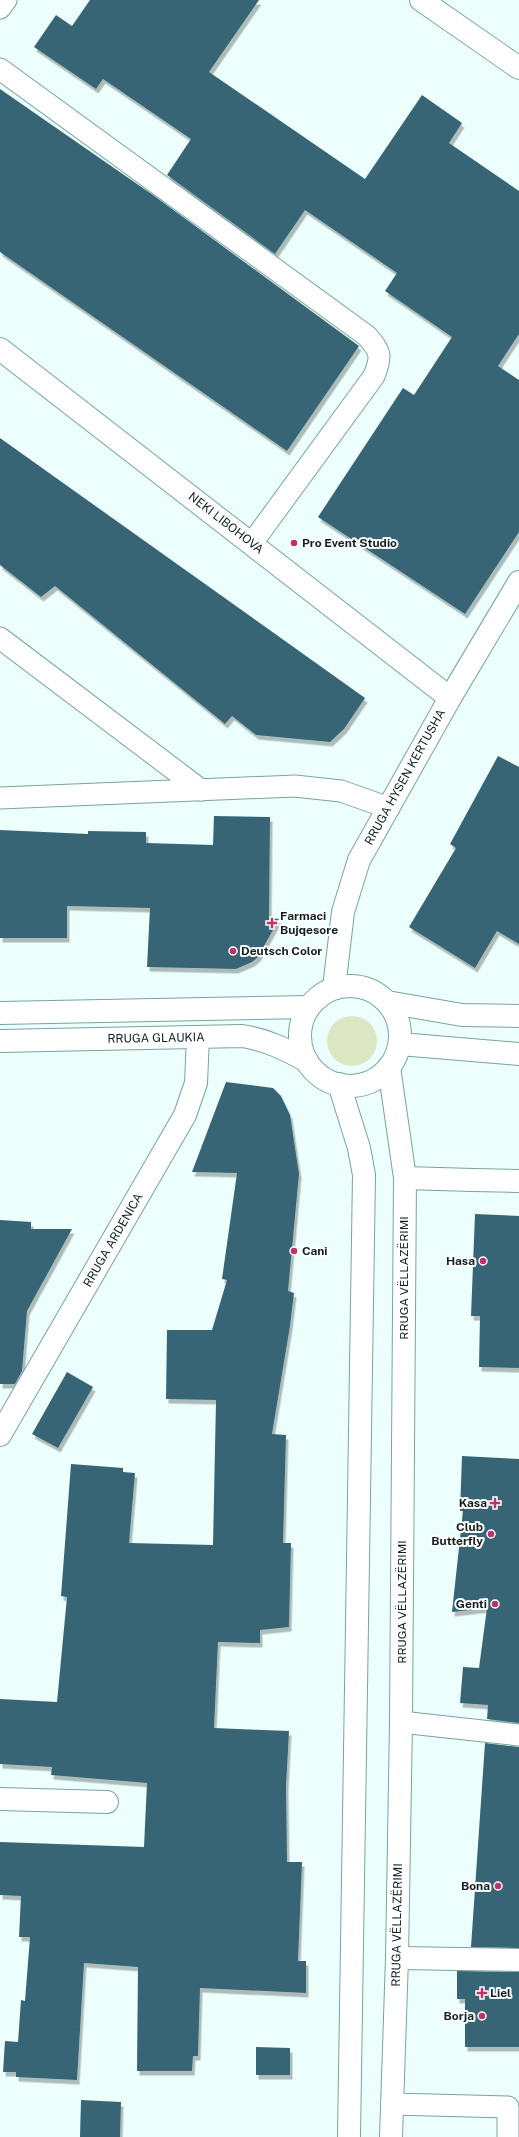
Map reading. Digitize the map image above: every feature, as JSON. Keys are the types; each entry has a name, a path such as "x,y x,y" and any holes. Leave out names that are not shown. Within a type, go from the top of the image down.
{"main road":[{"path":"421,0 519,68"},
{"name":"NEKI LIBOHOVA","path":"0,349 450,698"},
{"name":"RRUGA HYSEN KERTUSHA","path":"334,988 343,912 359,860 450,698 519,582"},
{"path":"348,986 362,987 376,992 387,1002 393,1009 400,1026 400,1044 396,1056 389,1067 376,1078 361,1085 331,1082 317,1074 302,1052 300,1034 303,1020 309,1007 316,999 334,988 348,986"},
{"path":"387,1002 462,1015 519,1016"},
{"path":"0,1013 309,1007"},
{"name":"RRUGA GLAUKIA","path":"0,1041 242,1036 262,1039 277,1044 307,1061"},
{"name":"RRUGA ARDENICA","path":"0,1435 185,1115 196,1083 198,1037"},
{"path":"400,1044 519,1054"},
{"name":"RRUGA VËLLAZËRIMI","path":"389,1067 404,1178 401,1722 397,1958 391,2137"},
{"path":"339,1084 359,1148 364,1176 349,2137"},
{"path":"404,1178 519,1181"},
{"path":"0,1799 107,1802"},
{"path":"397,1958 519,1960"}],"lane":[{"path":"0,8 6,0"},
{"path":"0,69 367,336 376,347 380,361 374,376 252,543"},
{"path":"0,638 201,790"},
{"path":"0,798 295,786 321,787 341,791 389,808"},
{"path":"401,1722 519,1735"},
{"path":"392,2104 508,2107 508,2137"}],"green space":[{"path":"347,1016 357,1016 370,1023 377,1036 377,1046 370,1059 357,1066 347,1066 338,1062 331,1055 327,1046 327,1036 331,1027 338,1020"}],"building":[{"path":"90,0 259,0 209,72 365,179 422,95 462,123 449,143 519,191 519,334 498,366 519,380 519,532 465,614 318,517 403,388 414,395 452,337 385,291 397,273 305,210 275,254 167,175 191,139 103,79 96,89 34,47 56,15 72,26"},
{"path":"0,89 153,195 359,346 287,451 0,252"},
{"path":"0,438 365,698 344,729 330,742 256,735 232,716 225,724 55,586 41,597 0,565"},
{"path":"498,756 519,767 519,944 497,931 475,968 409,927 456,848 450,844"},
{"path":"214,816 270,817 269,918 279,919 258,957 252,962 236,969 147,967 150,908 67,906 67,938 0,938 0,830 88,834 88,831 146,832 146,843 213,845"},
{"path":"226,1082 273,1088 281,1096 290,1115 299,1174 288,1291 294,1293 272,1434 286,1435 283,1543 291,1543 289,1627 260,1630 260,1643 218,1642 214,1728 289,1731 286,1787 287,1862 302,1862 298,1961 306,1961 306,1993 200,1988 198,2056 193,2056 192,2071 137,2071 138,1967 84,1963 77,2080 16,2077 16,2072 3,2072 5,2041 18,2042 21,2000 25,2001 30,1937 19,1937 21,1896 0,1895 0,1842 144,1847 147,1783 51,1775 52,1767 0,1764 0,1699 57,1702 67,1597 61,1596 71,1464 123,1468 123,1472 135,1473 129,1543 213,1545 216,1400 166,1399 167,1330 212,1330 227,1280 222,1279 237,1173 192,1172"},
{"path":"475,1214 519,1216 519,1368 479,1367 480,1316 471,1316"},
{"path":"0,1220 31,1222 31,1229 72,1229 27,1311 22,1371 15,1384 0,1384"},
{"path":"67,1372 93,1387 58,1448 32,1434"},
{"path":"462,1456 519,1459 519,1723 487,1719 488,1705 460,1703 463,1667 479,1668 487,1608 452,1612 463,1511 460,1511"},
{"path":"485,1743 519,1747 519,1948 471,1947"},
{"path":"457,1971 519,1972 519,2047 465,2047 465,1999 457,1999"},
{"path":"256,2047 290,2048 290,2075 256,2075"},
{"path":"81,2100 121,2102 120,2137 80,2137"}],"place":[{"name":"Pro Event Studio","path":"294,543"},
{"name":"Farmaci Bujqesore","path":"272,923"},
{"name":"Deutsch Color","path":"233,951"},
{"name":"Cani","path":"294,1251"},
{"name":"Hasa","path":"483,1261"},
{"name":"Kasa","path":"495,1503"},
{"name":"Club Butterfly","path":"491,1534"},
{"name":"Genti","path":"495,1604"},
{"name":"Bona","path":"498,1886"},
{"name":"Liel","path":"482,1993"},
{"name":"Borja","path":"482,2016"}]}
